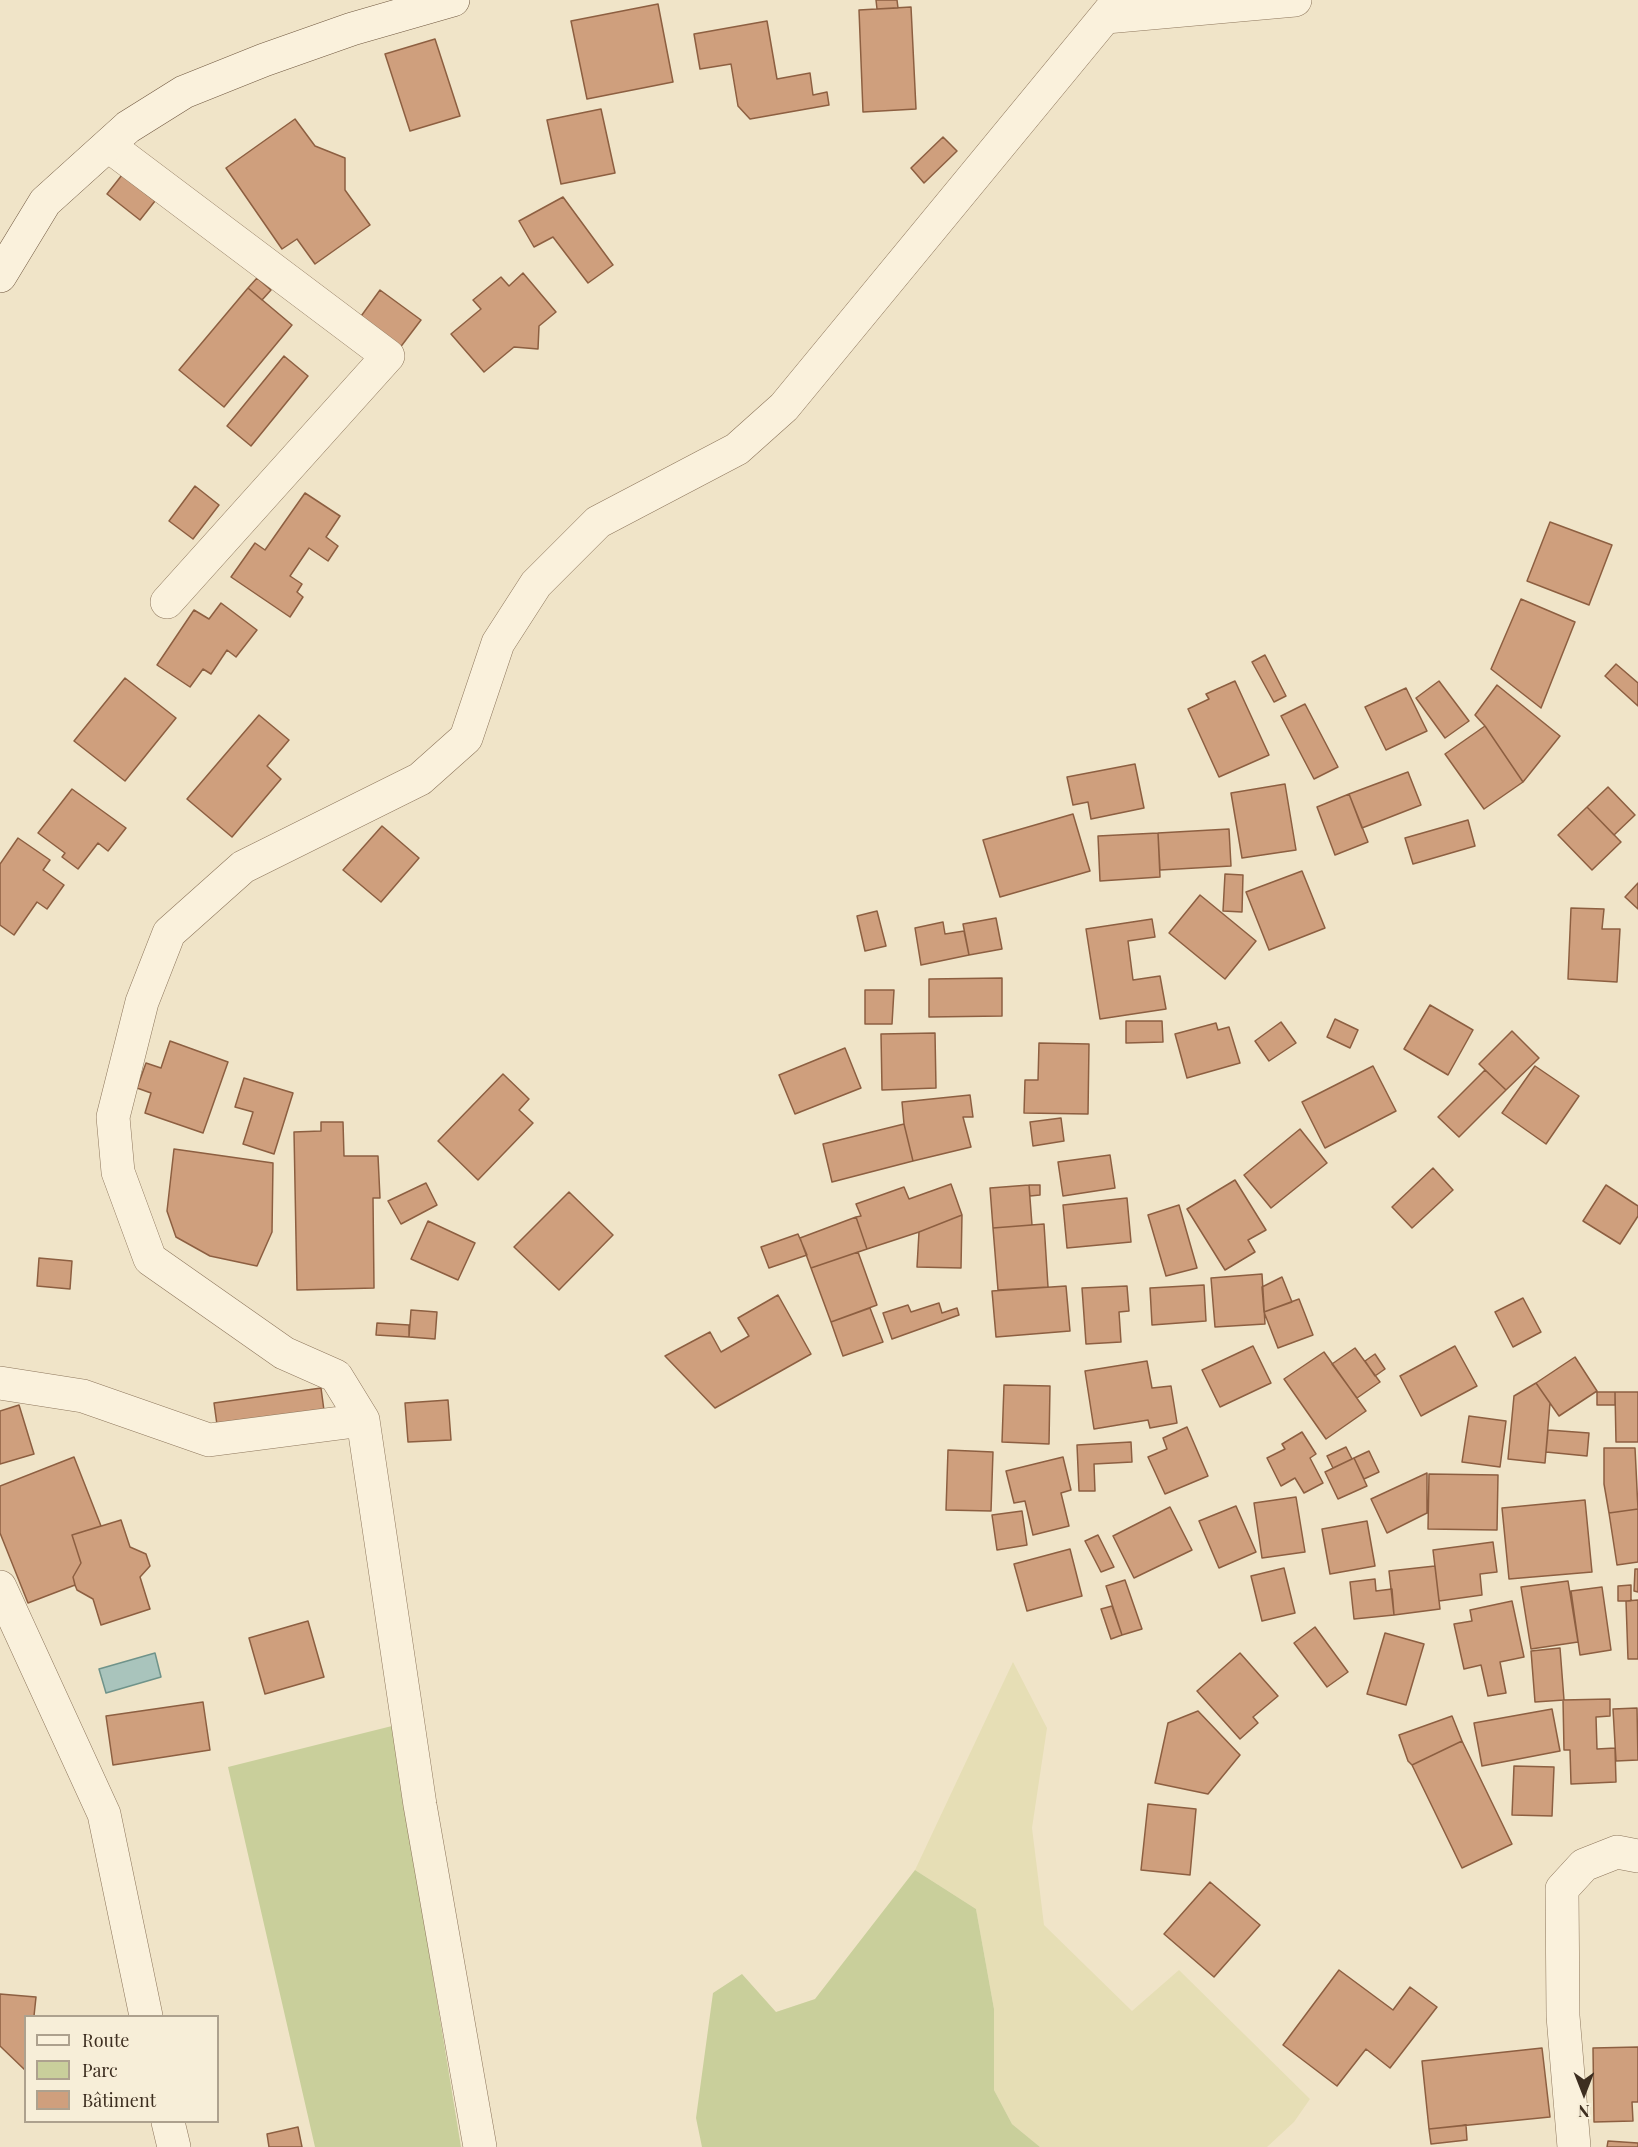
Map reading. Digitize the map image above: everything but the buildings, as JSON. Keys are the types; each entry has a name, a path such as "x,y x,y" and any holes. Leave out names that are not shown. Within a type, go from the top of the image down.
{"street":[{"path":"0,276 45,202 128,127 184,92 264,60 352,29 453,0"},
{"path":"480,2147 420,1805 363,1420 336,1376 284,1353 150,1259 118,1172 113,1117 142,1002 169,933 243,867 420,779 466,738 498,643 536,584 598,522 737,449 784,407 1112,8 1295,0"},
{"path":"109,146 388,356 168,602"},
{"path":"0,1383 83,1396 209,1440 363,1420"},
{"path":"0,1587 104,1814 146,2015"},
{"path":"1574,2147 1563,2016 1562,1889 1584,1865 1617,1852 1638,1856"},
{"path":"168,2123 174,2147"}],"shaded area":[{"path":"1013,1662 1047,1728 1032,1828 1044,1925 1132,2011 1179,1970 1310,2099 1294,2122 1267,2147 1040,2147 1012,2124 994,2090 994,2009 976,1909 915,1870"}],"green space":[{"path":"392,1726 461,2147 315,2147 228,1767"},
{"path":"915,1870 976,1909 994,2009 994,2090 1012,2124 1040,2147 702,2147 696,2118 713,1993 742,1974 776,2012 815,1999"}],"water":[{"path":"155,1653 161,1677 106,1693 99,1669"}]}
